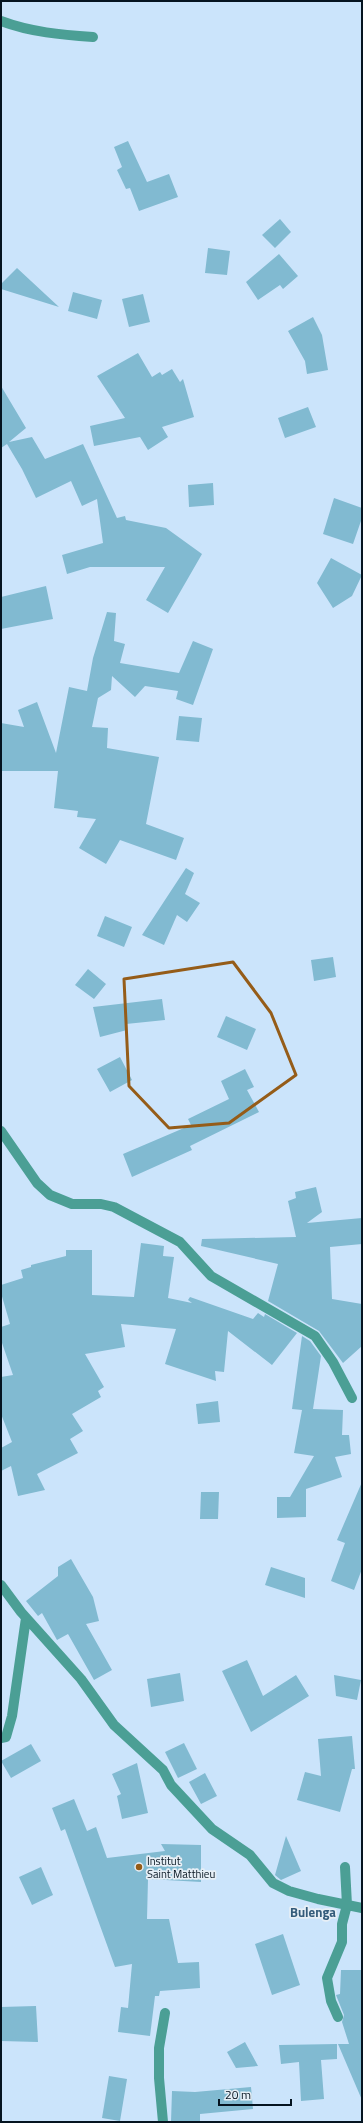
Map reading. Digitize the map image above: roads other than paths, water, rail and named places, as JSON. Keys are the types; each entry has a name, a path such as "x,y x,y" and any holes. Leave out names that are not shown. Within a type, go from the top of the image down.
{"street":[{"path":"1,22 12,26 60,34 93,37"},
{"path":"1,1131 37,1183 50,1195 72,1204 101,1204 114,1207 180,1242 211,1276 315,1336 333,1362 352,1398"},
{"path":"1,1585 26,1618 81,1679 114,1725 163,1770 171,1785 212,1829 250,1855 273,1883 289,1891 318,1899 362,1908"},
{"path":"1,1738 6,1737 12,1716 26,1618"},
{"path":"338,2017 331,2001 328,1978 342,1942 342,1924 347,1905 345,1867"},
{"path":"163,2122 159,2078 159,2048 165,2013"}],"place":[{"name":"Institut Saint Matthieu","path":"139,1867"}],"district":[{"name":"Bulenga","path":"313,1912"}]}
